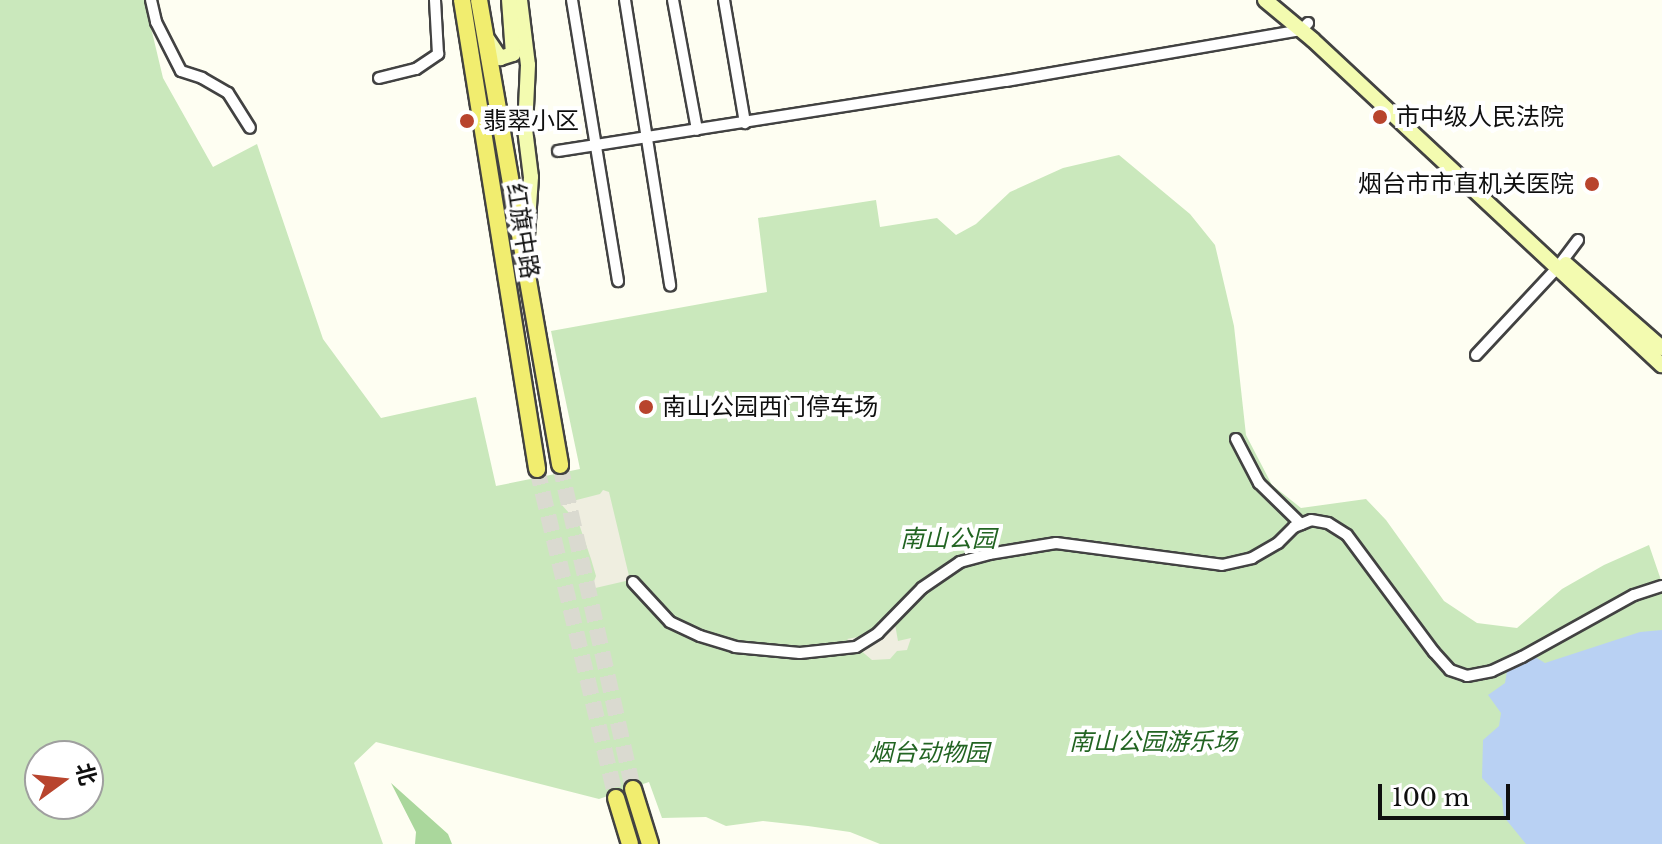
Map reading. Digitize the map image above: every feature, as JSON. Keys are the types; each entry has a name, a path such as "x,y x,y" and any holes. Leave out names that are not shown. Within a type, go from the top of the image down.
{"main road":[{"name":"红旗中路","path":"462,0 537,469"},
{"path":"480,5 492,50 500,58 509,58 514,45 509,0"},
{"path":"520,0 528,65 525,129 531,177 525,267"},
{"path":"1265,0 1304,27"},
{"path":"1279,0 1662,365"},
{"name":"红旗中路","path":"480,5 560,465"},
{"path":"1560,265 1662,348"},
{"path":"633,789 650,844"},
{"path":"616,798 630,844"}],"street":[{"path":"151,0 156,22 181,71 202,78 228,93 250,128"},
{"path":"379,78 416,69 438,54 435,0"},
{"path":"572,0 618,281"},
{"path":"625,0 670,285"},
{"path":"673,0 697,130"},
{"path":"724,0 745,123"},
{"path":"558,151 745,123 1304,27"},
{"path":"1476,355 1560,265 1578,240"},
{"path":"1236,439 1259,483 1301,524"},
{"path":"633,582 670,622 700,636 735,647 800,653 856,647 878,633 922,588 960,562 989,554 1056,543 1222,565 1252,558 1311,520 1328,523 1347,535 1434,652 1450,670 1467,676 1492,671 1513,662 1634,595 1662,586"}],"green space":[{"name":"南山公园","path":"0,0 156,0 147,11 163,78 213,167 257,144 323,339 381,418 476,397 496,486 580,469 551,331 767,292 758,218 876,200 880,227 937,218 956,235 976,224 1010,192 1063,168 1119,155 1190,214 1215,245 1234,326 1246,435 1272,485 1301,508 1366,499 1386,520 1444,601 1477,623 1517,628 1562,589 1604,565 1649,545 1662,583 1662,844 880,844 850,832 808,826 763,821 726,826 706,817 662,818 649,782 599,799 376,742 354,763 383,844 0,844"},
{"path":"391,783 448,834 452,844 415,844 416,832"}],"shaded area":[{"path":"603,490 609,492 630,580 591,589 596,576 579,524 561,504 600,494"},
{"path":"893,613 898,641 911,638 907,650 897,651 890,659 872,660 847,639 869,635 879,626 878,621"}],"water":[{"path":"1662,630 1662,844 1526,844 1504,817 1502,799 1482,778 1483,740 1499,726 1501,713 1488,695 1505,683 1507,671 1532,655 1545,663 1640,632"}],"tunnel":[{"path":"560,465 633,789"},
{"path":"537,469 616,798"}],"place":[{"name":"市中级人民法院","path":"1380,117"},
{"name":"翡翠小区","path":"467,121"},
{"name":"烟台市市直机关医院","path":"1592,184"},
{"name":"南山公园西门停车场","path":"646,407"}],"park label":[{"name":"南山公园游乐场","path":"1153,742"},
{"name":"烟台动物园","path":"929,753"}]}
